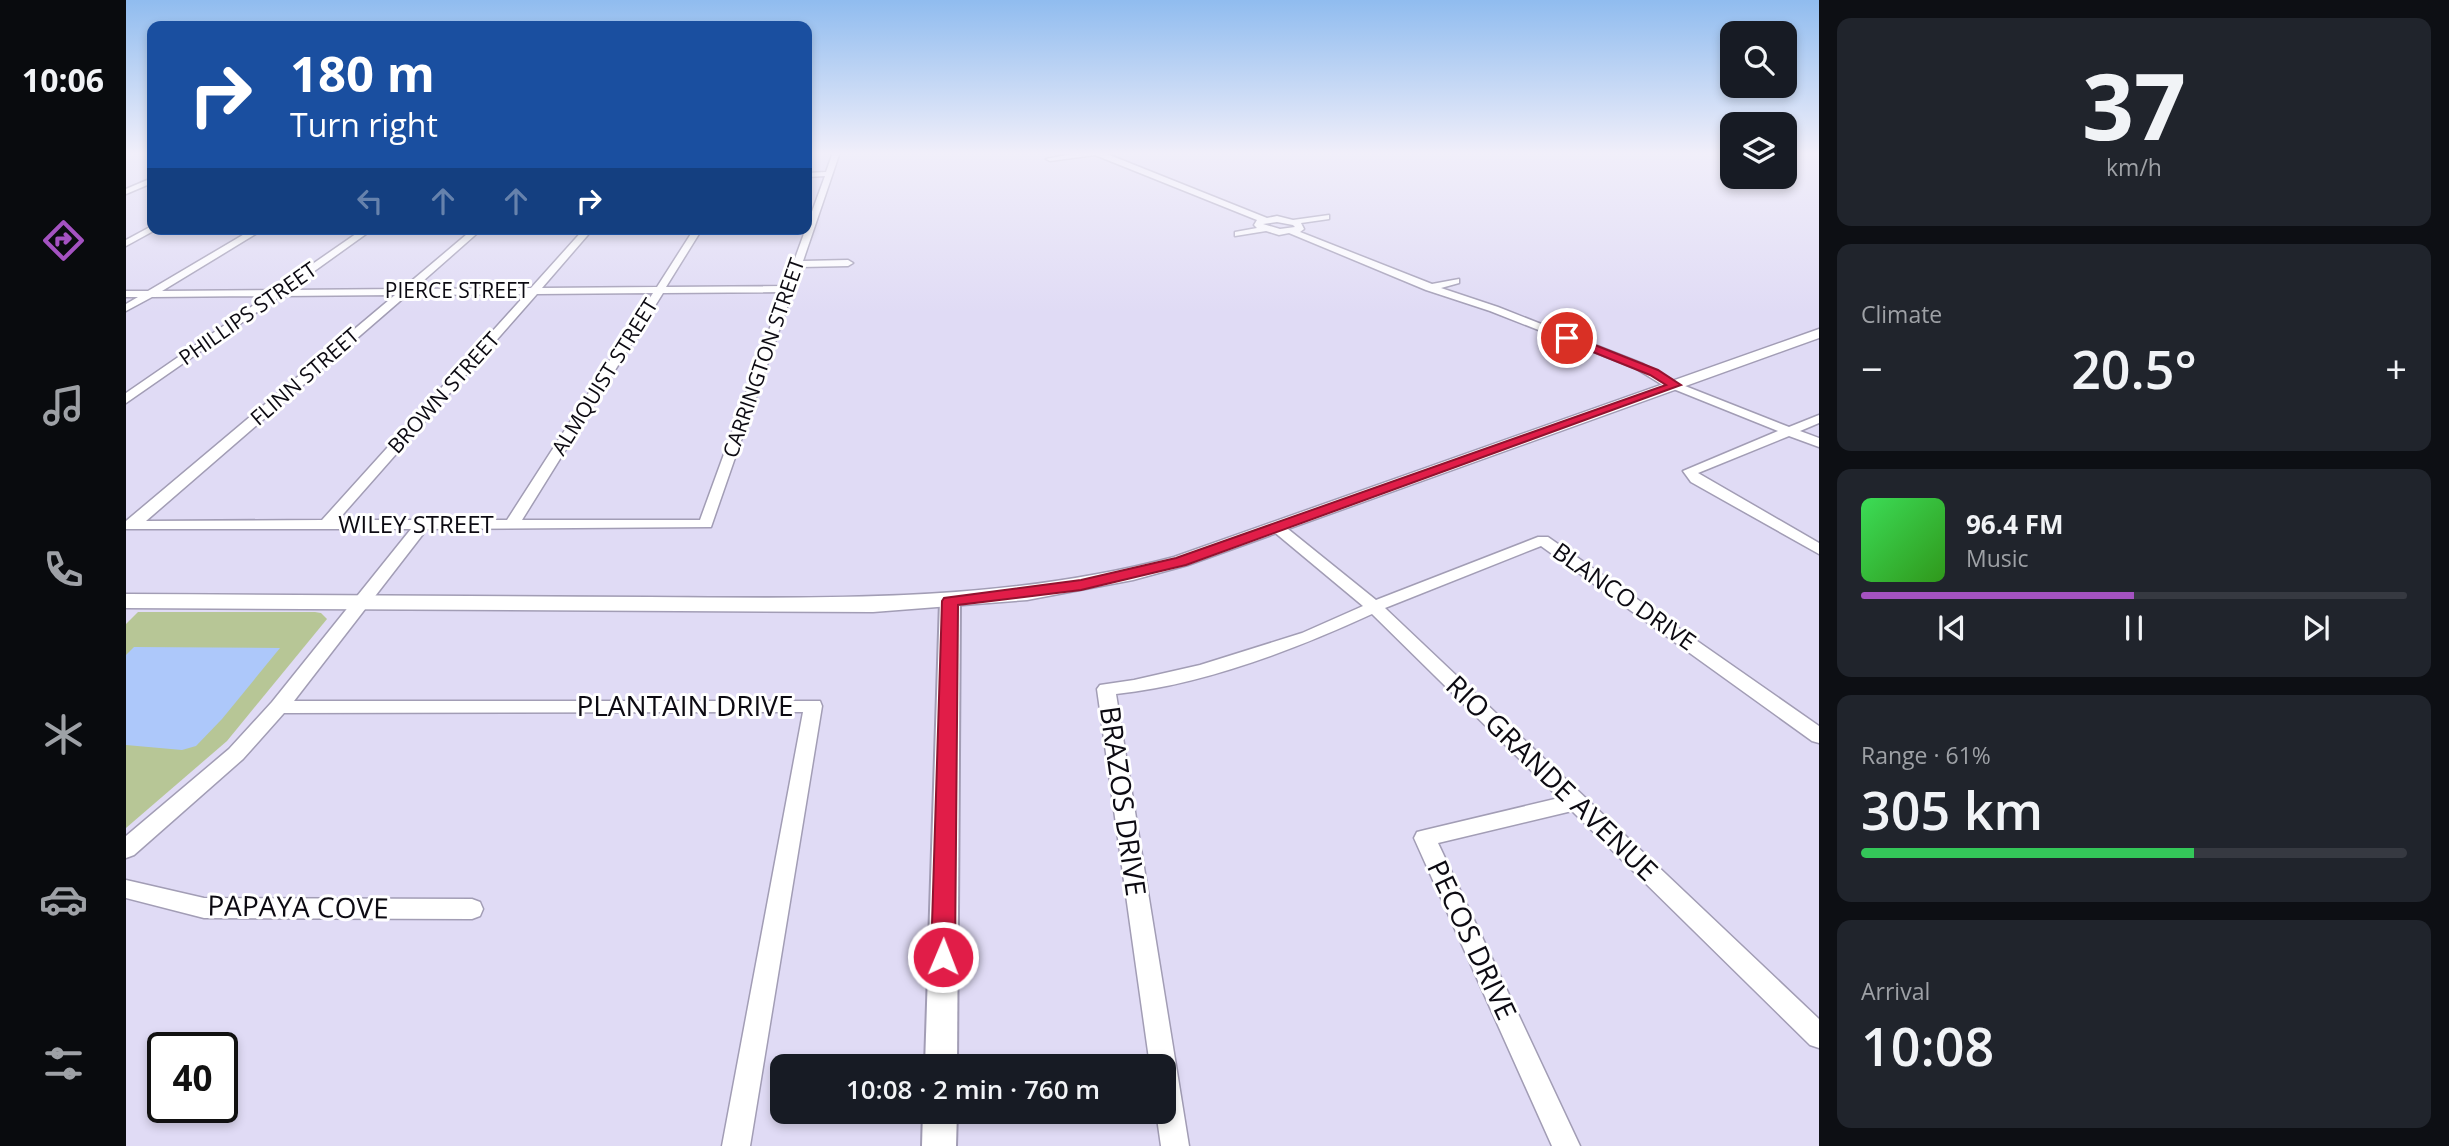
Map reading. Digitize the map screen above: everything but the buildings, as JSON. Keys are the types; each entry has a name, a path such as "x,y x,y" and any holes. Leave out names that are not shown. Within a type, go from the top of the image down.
{"main road":[{"path":"126,601 787,605 950,601 1027,593 1133,574 1278,528 1819,333"}],"street":[{"path":"1220,205 1264,224 1294,227 1468,302 1491,315 1819,443"},
{"path":"1294,227 1326,217"},
{"path":"1238,234 1264,224"},
{"path":"126,243 147,232"},
{"path":"126,308 250,235"},
{"name":"PHILLIPS STREET","path":"126,399 360,235"},
{"name":"FLINN STREET","path":"129,525 471,235"},
{"name":"BROWN STREET","path":"326,525 584,235"},
{"name":"ALMQUIST STREET","path":"512,524 694,235"},
{"name":"CARRINGTON STREET","path":"706,524 807,235"},
{"path":"796,264 848,263"},
{"path":"1413,292 1456,281"},
{"name":"PIERCE STREET","path":"126,294 788,289"},
{"path":"1819,419 1690,471 1819,549"},
{"path":"126,849 236,754 279,707 423,524"},
{"name":"WILEY STREET","path":"129,525 706,524"},
{"name":"RIO GRANDE AVENUE","path":"1278,528 1374,607 1819,1037"},
{"name":"BLANCO DRIVE","path":"1374,607 1543,540 1819,736"},
{"path":"941,1054 950,601"},
{"name":"BRAZOS DRIVE","path":"1161,1054 1106,689 1134,686 1203,670 1308,637 1374,607"},
{"name":"PLANTAIN DRIVE","path":"279,707 813,706 736,1146"},
{"name":"PECOS DRIVE","path":"1566,1146 1425,838 1576,802"},
{"name":"PAPAYA COVE","path":"126,889 204,908 472,909"},
{"path":"939,1146 940,1124"},
{"path":"1172,1124 1175,1146"}],"green space":[{"path":"138,612 315,612 321,613 327,619 227,741 126,828 126,624"}],"water":[{"path":"134,647 280,648 222,719 196,746 182,750 126,745 126,655"}],"route":[{"path":"943,957 950,601 1081,585 1181,561 1675,385 1654,372 1567,338"}]}
